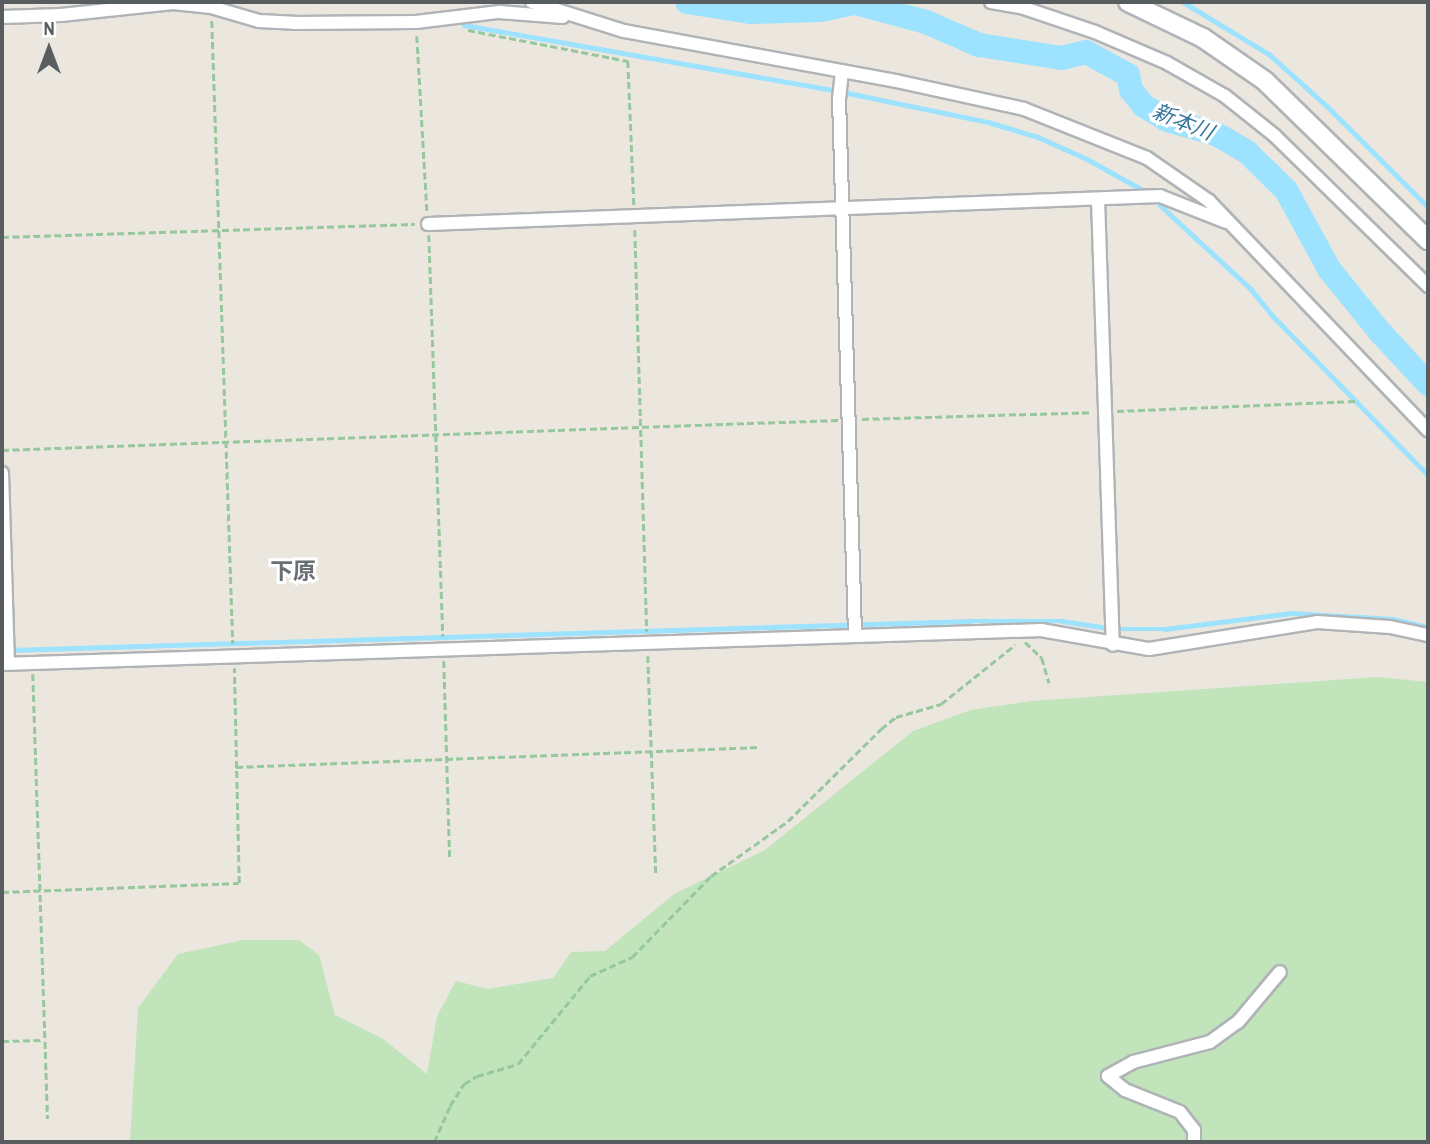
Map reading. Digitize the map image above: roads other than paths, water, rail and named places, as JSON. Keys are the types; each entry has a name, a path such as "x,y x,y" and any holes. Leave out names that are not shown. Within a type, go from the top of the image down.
{"street":[{"path":"532,2 566,15 624,31 842,71 1024,109 1070,125 1147,158 1177,176 1233,225 1428,429"},
{"path":"991,2 1024,8 1095,32 1167,63 1225,96 1274,135 1428,286"},
{"path":"1128,2 1203,38 1265,81 1428,240"},
{"path":"2,16 61,15 173,3 211,7 259,21 416,22 499,12 559,18 566,15"},
{"path":"842,71 839,98 855,634"},
{"path":"428,223 1160,196 1233,225"},
{"path":"1098,199 1113,645"},
{"path":"2,473 5,664 855,634 1041,630 1113,645 1149,649 1317,622 1390,627 1428,635"},
{"path":"1194,1142 1194,1130 1180,1112 1125,1090 1108,1076 1133,1062 1210,1042 1238,1022 1280,972"}],"waterway":[{"name":"新本川","path":"687,2 750,12 821,10 855,3 926,22 979,45 1062,58 1086,52 1128,75 1131,90 1144,106 1167,120 1216,134 1247,152 1286,190 1329,269 1379,331 1428,384"},
{"path":"1183,2 1269,54 1328,107 1428,207"},
{"path":"464,25 848,93 988,122 1038,137 1087,159 1143,190"},
{"path":"1160,205 1251,289 1272,315 1428,475"},
{"path":"10,650 972,621 1062,621 1114,629 1165,629 1291,613 1393,619 1428,627"}],"district":[{"name":"下原","path":"293,571"}]}
